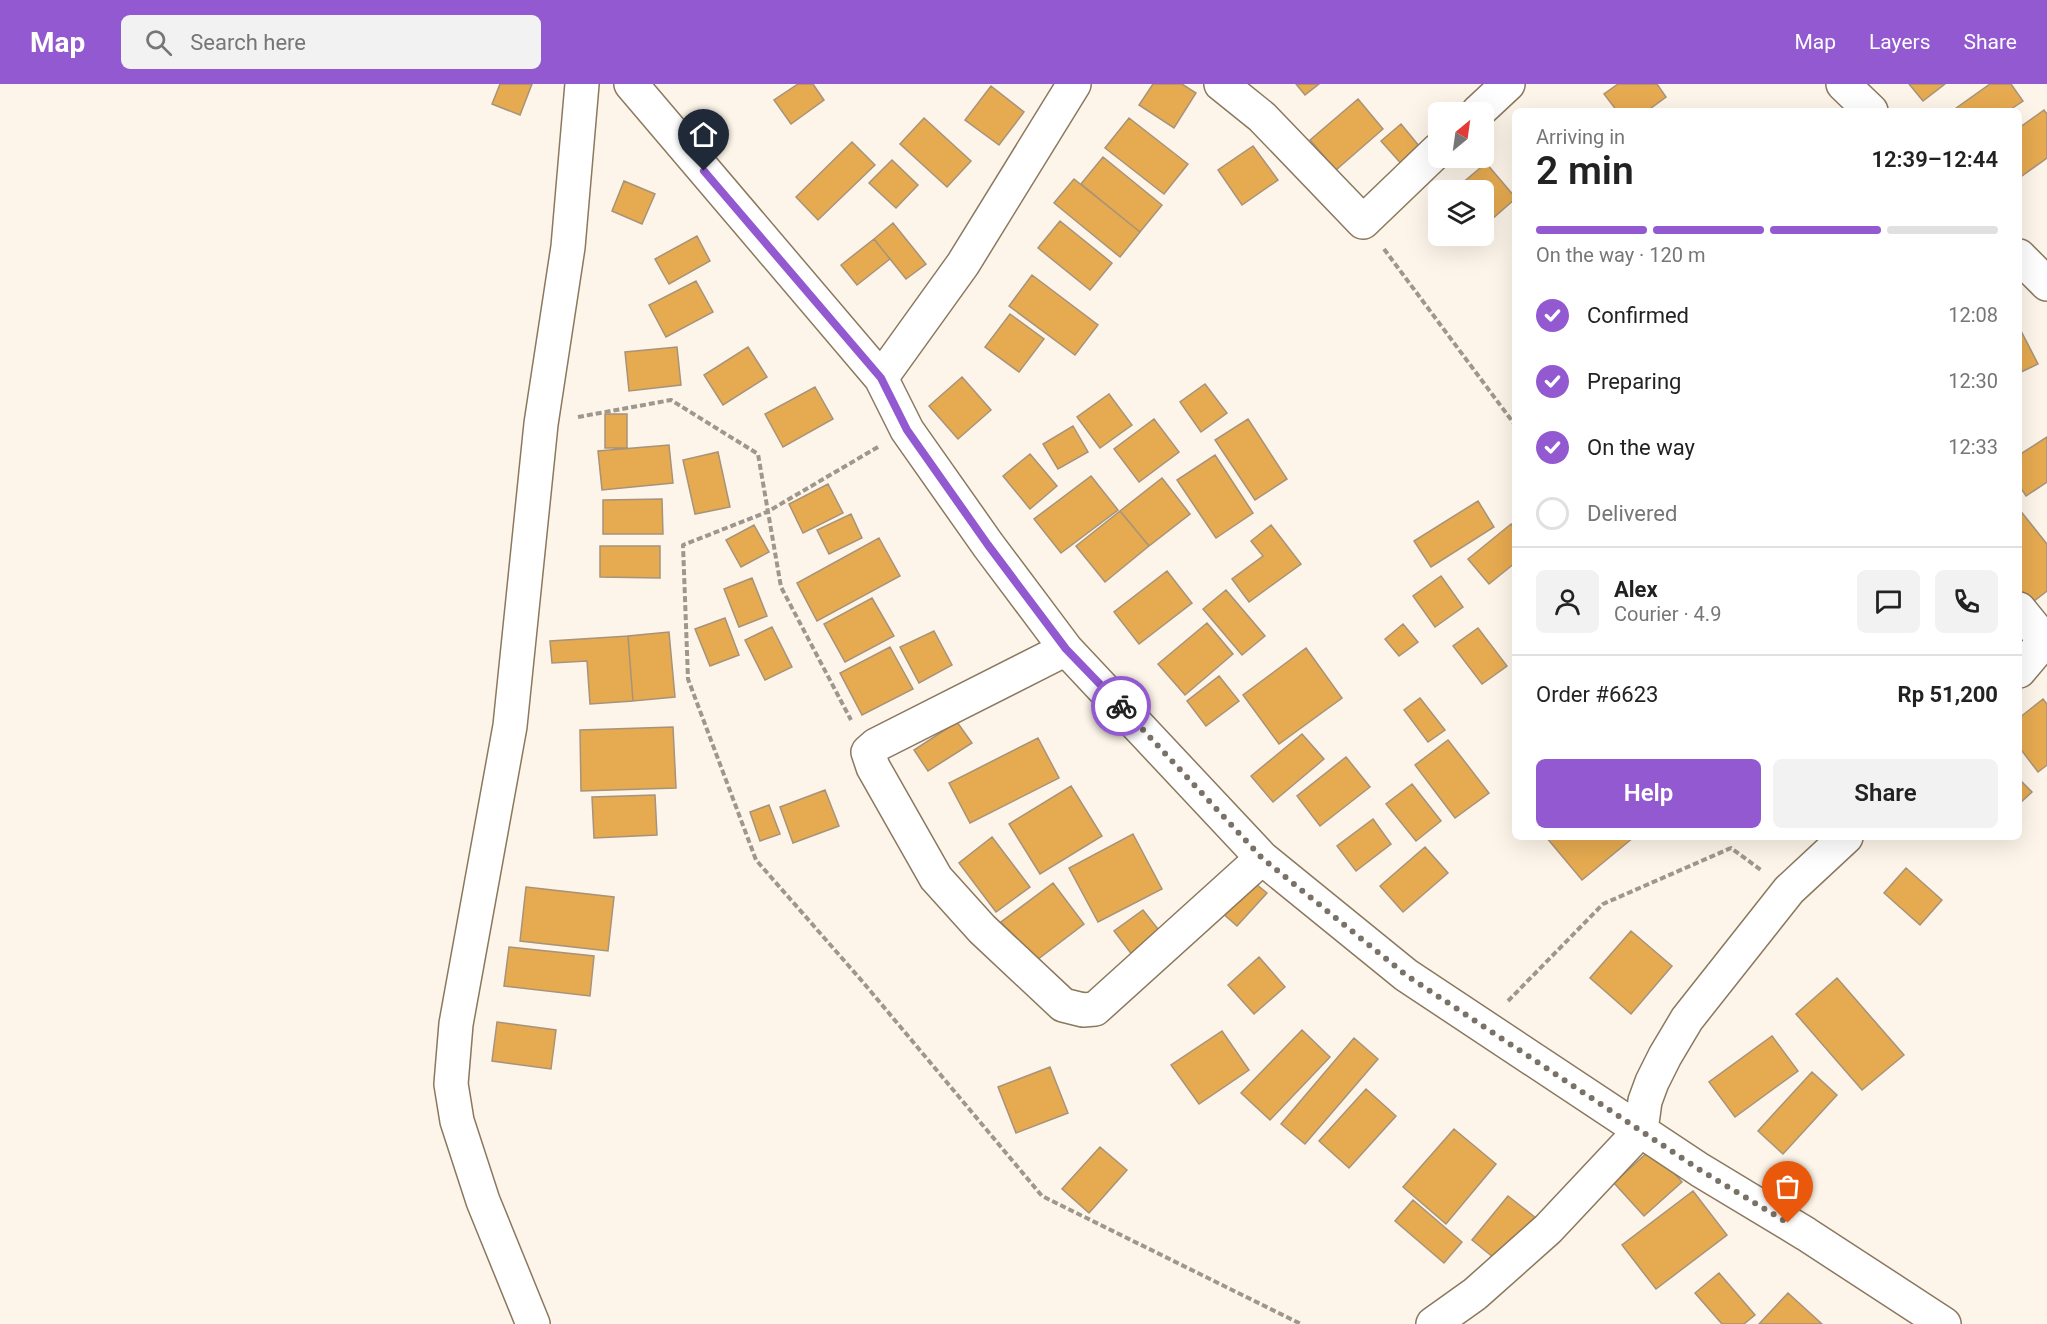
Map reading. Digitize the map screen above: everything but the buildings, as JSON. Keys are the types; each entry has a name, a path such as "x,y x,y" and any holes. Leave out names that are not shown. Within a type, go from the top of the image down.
{"street":[{"path":"533,1324 483,1201 457,1121 451,1084 456,1024 510,726 541,424 567,247 582,84"},
{"path":"631,84 881,378 907,430 988,545 1066,649 1262,858 1406,975 1700,1170 1806,1234 1944,1324"},
{"path":"881,378 963,264 1074,84"},
{"path":"1221,84 1262,117 1363,222 1428,160"},
{"path":"1489,102 1508,84"},
{"path":"1843,84 1868,108"},
{"path":"2022,259 2047,284"},
{"path":"2022,612 2046,640 2022,667"},
{"path":"1066,649 876,745 868,752 873,767 936,878 982,929 1064,1005 1083,1010 1095,1009 1262,858"},
{"path":"1433,1324 1475,1294 1548,1229 1641,1130 1645,1101 1652,1082 1687,1019 1789,890 1843,840"}],"path":[{"path":"1363,222 1512,421"},
{"path":"541,424 671,400 758,454 781,587 868,752"},
{"path":"907,430 767,512 683,545 688,679 756,860 862,981 1042,1196 1301,1324"},
{"path":"1484,1026 1603,904 1731,848"}],"way so far":[{"path":"1121,706 1262,858 1406,975 1700,1170 1788,1223"}],"route":[{"path":"704,171 881,378 907,430 988,545 1066,649 1121,706"}]}
